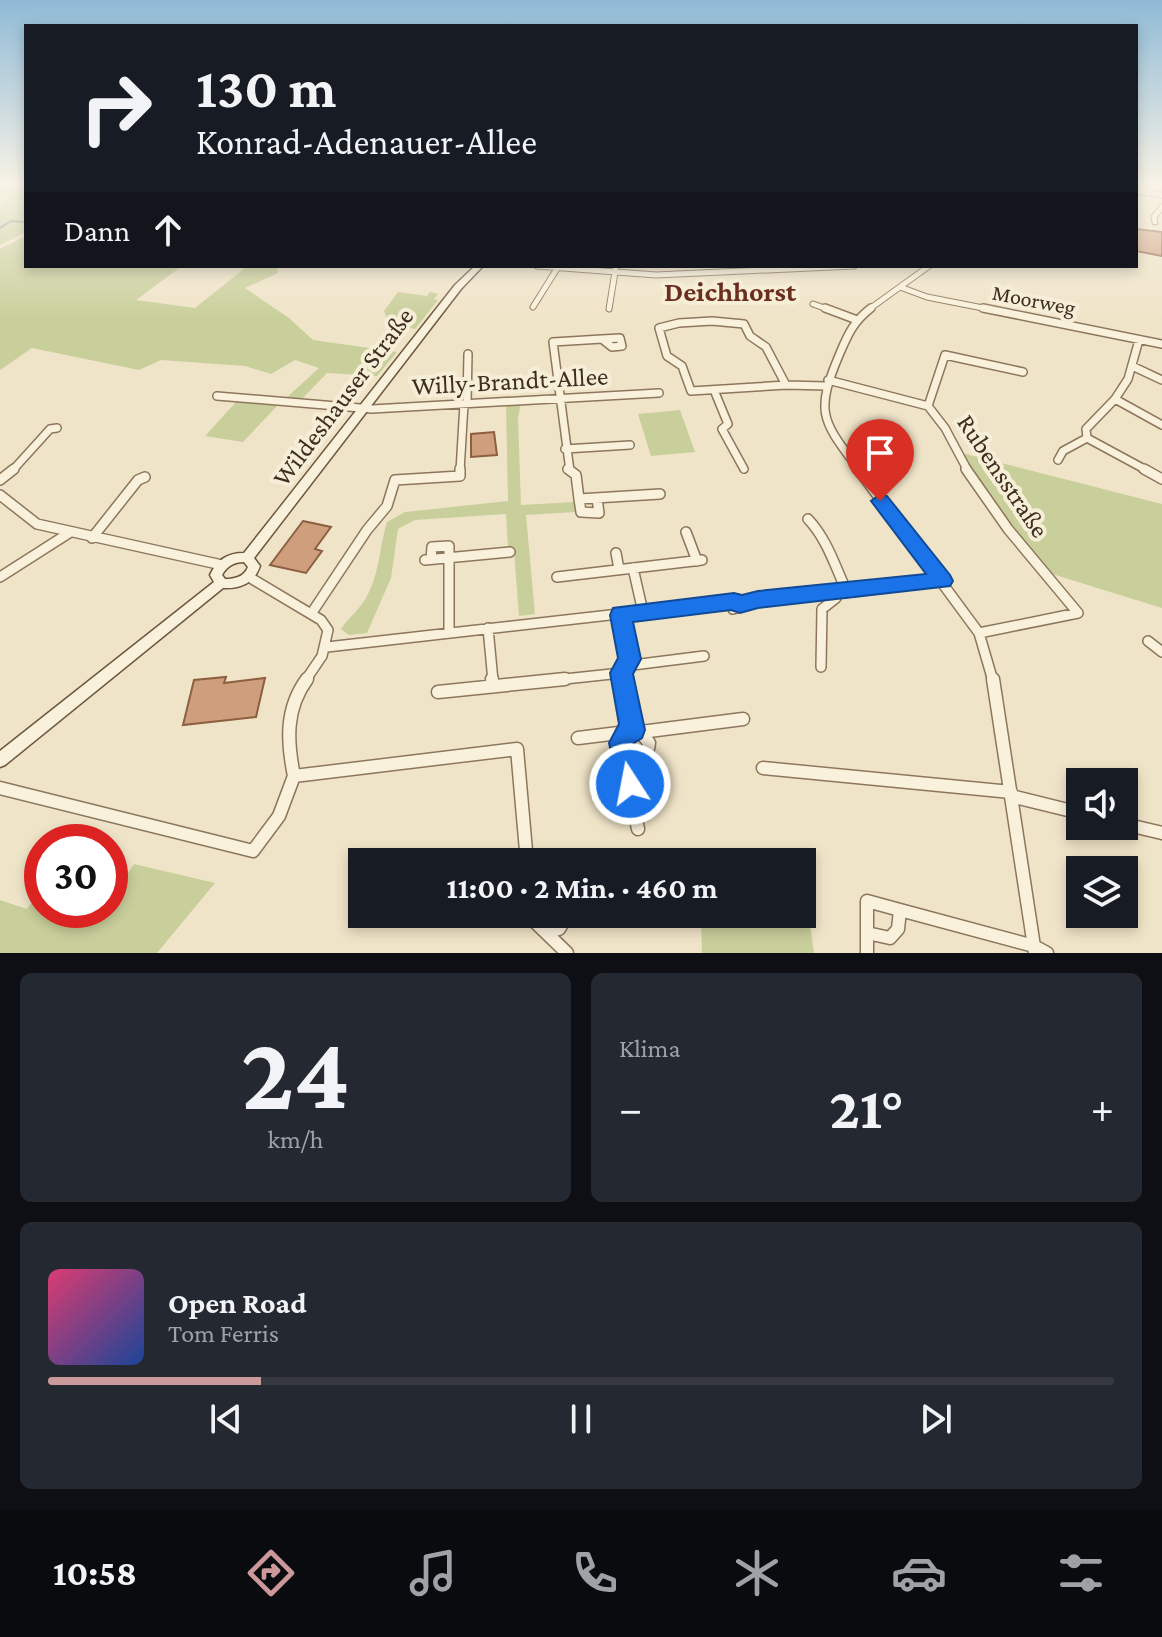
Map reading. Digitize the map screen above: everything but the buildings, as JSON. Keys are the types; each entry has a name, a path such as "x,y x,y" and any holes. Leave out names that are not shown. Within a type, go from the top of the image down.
{"main road":[{"name":"Wildeshauser Straße","path":"247,558 458,287 477,268"},
{"path":"0,760 221,583 237,583 249,577 254,566 247,558 229,560 216,575 221,583"}],"street":[{"path":"533,307 558,268 615,275 771,268"},
{"path":"609,309 616,268"},
{"path":"867,953 867,901 1039,951 992,674 979,633 839,446 825,415 827,383 857,320 925,268"},
{"name":"Moorweg","path":"900,287 927,297 1162,344"},
{"path":"813,304 857,320"},
{"name":"Rubensstraße","path":"786,385 766,347 750,336 744,324 716,321 671,324 659,328 667,356 682,366 691,391 827,383 928,406 935,411 953,448 985,497 1078,613 979,633"},
{"path":"597,498 599,513 581,512 576,475 568,470 553,342 602,339"},
{"path":"1139,340 1121,393 1084,432 1087,438 1162,479"},
{"path":"311,614 367,530 387,506 395,480 460,476 468,354"},
{"path":"928,406 945,355 1023,372"},
{"path":"1132,366 1162,380"},
{"path":"714,390 728,424 722,429 744,469"},
{"name":"Willy-Brandt-Allee","path":"217,396 364,407 659,393"},
{"path":"1115,399 1162,425"},
{"path":"0,480 50,429 57,428"},
{"path":"1058,460 1063,451 1087,438"},
{"path":"565,449 630,445"},
{"path":"92,538 138,480 145,477"},
{"path":"579,499 660,494"},
{"path":"0,495 37,524 222,565"},
{"path":"808,519 815,525 843,583 822,609 821,667"},
{"path":"557,577 700,560 686,532"},
{"path":"0,577 69,533"},
{"path":"428,559 510,552"},
{"path":"616,553 619,569"},
{"path":"449,557 449,633"},
{"path":"633,568 643,612"},
{"path":"0,788 253,851 272,831 287,802 294,776 289,752 288,717 298,691 318,668 327,647 328,630 321,620 249,577"},
{"path":"327,647 942,581"},
{"path":"621,615 630,659 623,669 633,731"},
{"path":"488,628 493,686"},
{"path":"1148,641 1162,652"},
{"path":"438,692 704,656"},
{"path":"578,738 743,719"},
{"path":"623,749 636,756 648,749 647,736 633,731"},
{"path":"633,731 621,743 638,829"},
{"path":"294,776 517,749 526,848"},
{"path":"763,768 1011,794 1066,809"},
{"path":"1138,827 1162,833"},
{"path":"867,933 890,938 898,929 900,910"},
{"path":"542,928 567,953"},
{"path":"545,931 560,928"}],"green space":[{"path":"0,230 24,230 24,233 0,245"},
{"path":"24,237 24,268 179,268 136,300 195,308 245,268 277,268 278,273 245,288 289,318 313,340 397,352 377,376 327,373 301,400 285,399 319,368 295,360 271,374 245,366 161,360 139,370 32,348 0,370 0,249"},
{"path":"398,292 427,296 430,292 438,294 434,299 438,300 415,329 410,328 412,323 388,322 384,311"},
{"path":"237,401 278,405 243,442 205,436"},
{"path":"521,403 518,418 521,505 575,502 576,512 526,515 535,614 519,616 514,551 508,547 506,514 415,520 398,529 391,578 367,633 349,635 341,629 371,589 387,522 405,512 508,501 506,404"},
{"path":"680,410 695,452 651,456 638,414"},
{"path":"962,453 1162,504 1162,608 1049,573"},
{"path":"134,864 215,883 157,953 0,953 0,900 24,908 24,928 128,928 128,873"},
{"path":"701,928 811,928 814,953 702,953"}],"district":[{"name":"Deichhorst","path":"730,291"}],"route":[{"path":"630,784 621,743 627,732 633,730 621,673 630,659 621,615 734,601 740,605 758,599 942,581 880,501"}]}
